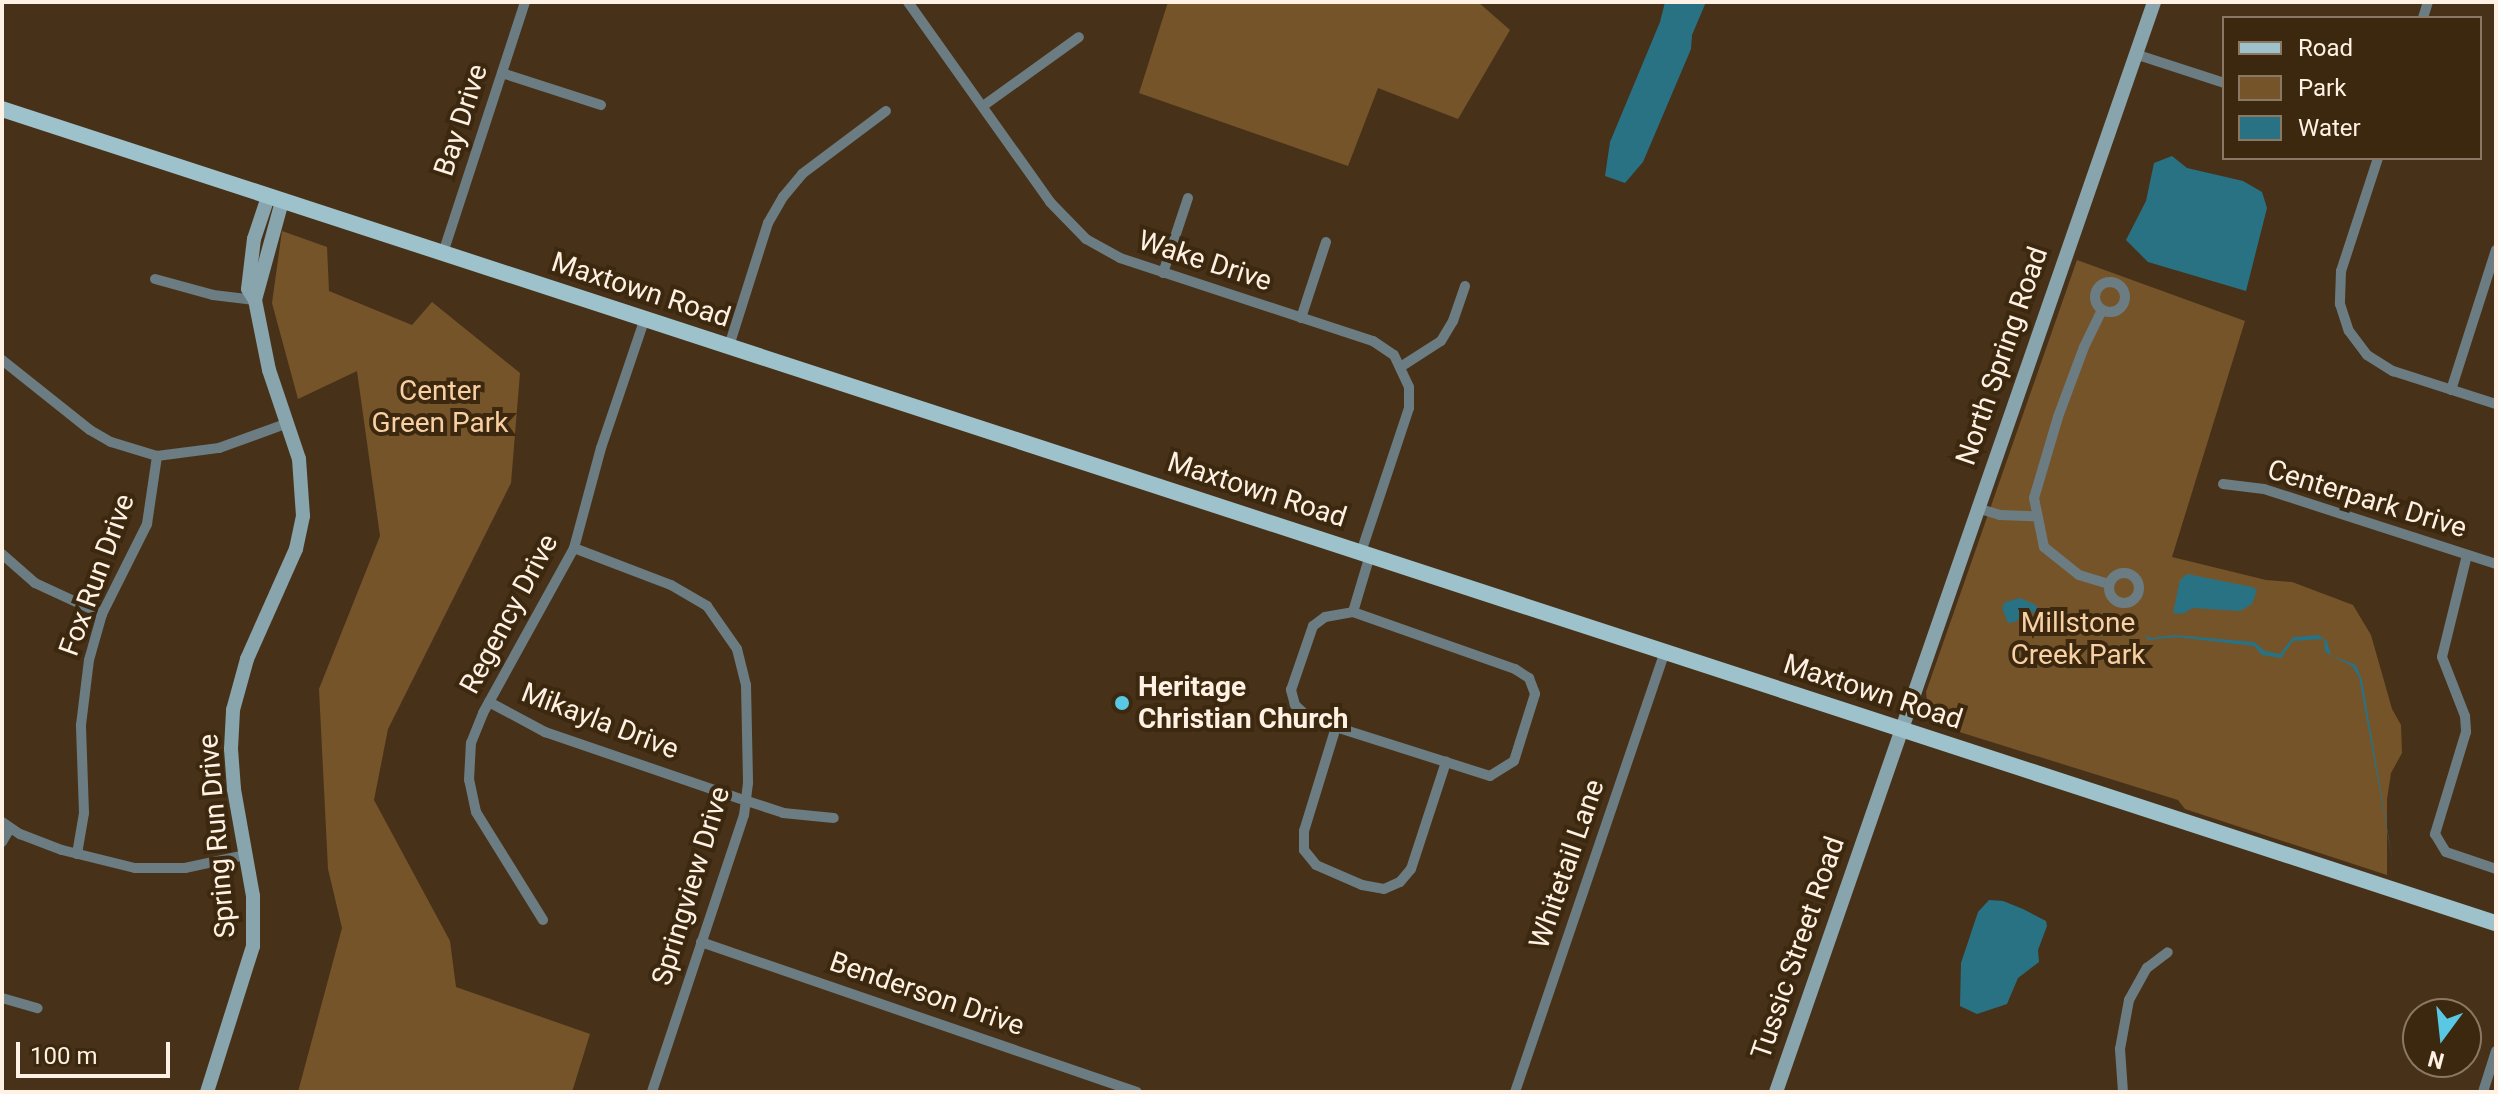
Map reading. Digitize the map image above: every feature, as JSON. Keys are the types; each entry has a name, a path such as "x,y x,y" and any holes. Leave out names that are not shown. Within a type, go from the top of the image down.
{"main road":[{"name":"North Spring Road","path":"1870,820 2154,2"},
{"name":"Maxtown Road","path":"2,109 2496,923"},
{"name":"Spring Run Drive","path":"207,1092 251,959 253,896 234,789 232,723 247,659 286,573 301,527 303,481 288,423 261,342 255,300 275,199"},
{"name":"Tussic Street Road","path":"1776,1092 1870,820"}],"street":[{"name":"Bay Drive","path":"443,253 525,2"},
{"name":"Wake Drive","path":"908,2 1073,228 1120,258 1373,341 1394,355 1402,366"},
{"path":"983,106 1079,37"},
{"path":"2135,54 2222,82"},
{"path":"502,73 601,105"},
{"path":"729,346 768,223 783,197 802,174 886,111"},
{"path":"2377,160 2341,271 2340,304 2345,323 2357,344 2378,363 2496,404"},
{"path":"1163,273 1188,198"},
{"path":"1301,318 1326,242"},
{"path":"2451,390 2496,250"},
{"path":"155,279 213,295 255,300"},
{"path":"1353,612 1366,553 1409,408 1409,387 1402,366 1441,341 1453,321 1465,286"},
{"path":"2102,310 2084,347 2043,460 2034,498 2044,547 2079,575 2109,584"},
{"name":"Regency Drive","path":"543,920 483,826 471,796 468,761 471,743 489,702 574,548 601,448 645,318"},
{"path":"2,360 90,430 111,442 157,456 219,448 288,423"},
{"name":"Fox Run Drive","path":"77,854 84,813 82,709 89,660 102,614 147,524 157,456"},
{"name":"Centerpark Drive","path":"2223,484 2264,489 2496,564"},
{"path":"1977,508 2000,515 2036,516"},
{"name":"Springview Drive","path":"574,548 694,596 729,633 743,666 746,685 747,801 652,1092"},
{"path":"2,554 35,583 102,614"},
{"path":"2467,555 2445,632 2442,657 2465,716 2466,732 2435,834 2446,852 2496,869"},
{"path":"1353,612 1515,669 1529,678 1535,694 1514,761 1490,776 1310,719 1295,705 1291,690 1313,626 1325,617 1353,612"},
{"name":"Whitetail Lane","path":"1515,1092 1665,651"},
{"name":"Mikayla Drive","path":"489,702 545,732 747,801 783,813 834,818"},
{"path":"1336,727 1304,831 1304,850 1316,865 1362,885 1384,889 1400,882 1411,869 1446,762"},
{"path":"2,842 6,825 33,840 77,854 155,870 185,868 245,855"},
{"name":"Benderson Drive","path":"701,942 1137,1092"},
{"path":"2123,1092 2120,1049 2129,1000 2147,968 2168,952"},
{"path":"2,998 38,1008"},
{"path":"2483,1092 2496,1051"}],"green space":[{"path":"1168,2 1478,2 1510,30 1458,119 1378,88 1348,166 1139,93"},
{"name":"Center Green Park","path":"282,231 327,247 329,291 412,325 432,302 520,373 511,483 388,729 374,800 450,941 456,987 590,1034 572,1092 298,1092 342,928 328,869 319,689 380,536 357,371 298,399 272,303"},
{"name":"Millstone Creek Park","path":"2077,260 2245,321 2172,557 2266,580 2292,582 2353,605 2371,635 2392,709 2401,725 2402,753 2391,773 2387,799 2387,875 2185,809 2178,800 1937,725 1928,713 1926,692"}],"water":[{"path":"1665,2 1706,2 1692,35 1691,49 1643,162 1625,183 1605,176 1610,142 1660,22"},
{"path":"2172,156 2187,168 2243,181 2262,192 2267,208 2246,291 2148,262 2126,240 2146,201 2154,163"},
{"path":"2187,574 2257,590 2252,604 2240,611 2193,608 2182,614 2173,613 2180,580"},
{"path":"2020,598 2036,605 2041,615 2062,623 2079,625 2101,614 2132,628 2097,618 2082,629 2065,629 2055,621 2041,619 2030,610 2015,622 2008,623 2002,608 2005,602"},
{"path":"2145,635 2150,638 2175,635 2254,642 2265,651 2280,654 2293,637 2319,635 2327,641 2331,655 2356,665 2362,680 2393,863 2359,677 2352,666 2325,652 2324,639 2293,641 2281,658 2262,655 2254,646 2176,637 2148,640"},
{"path":"1989,900 2003,901 2023,909 2046,921 2047,926 2038,950 2039,962 2018,978 2007,1004 1977,1014 1960,1006 1961,963 1978,912"}],"place":[{"name":"Heritage Christian Church","path":"1122,703"}]}
